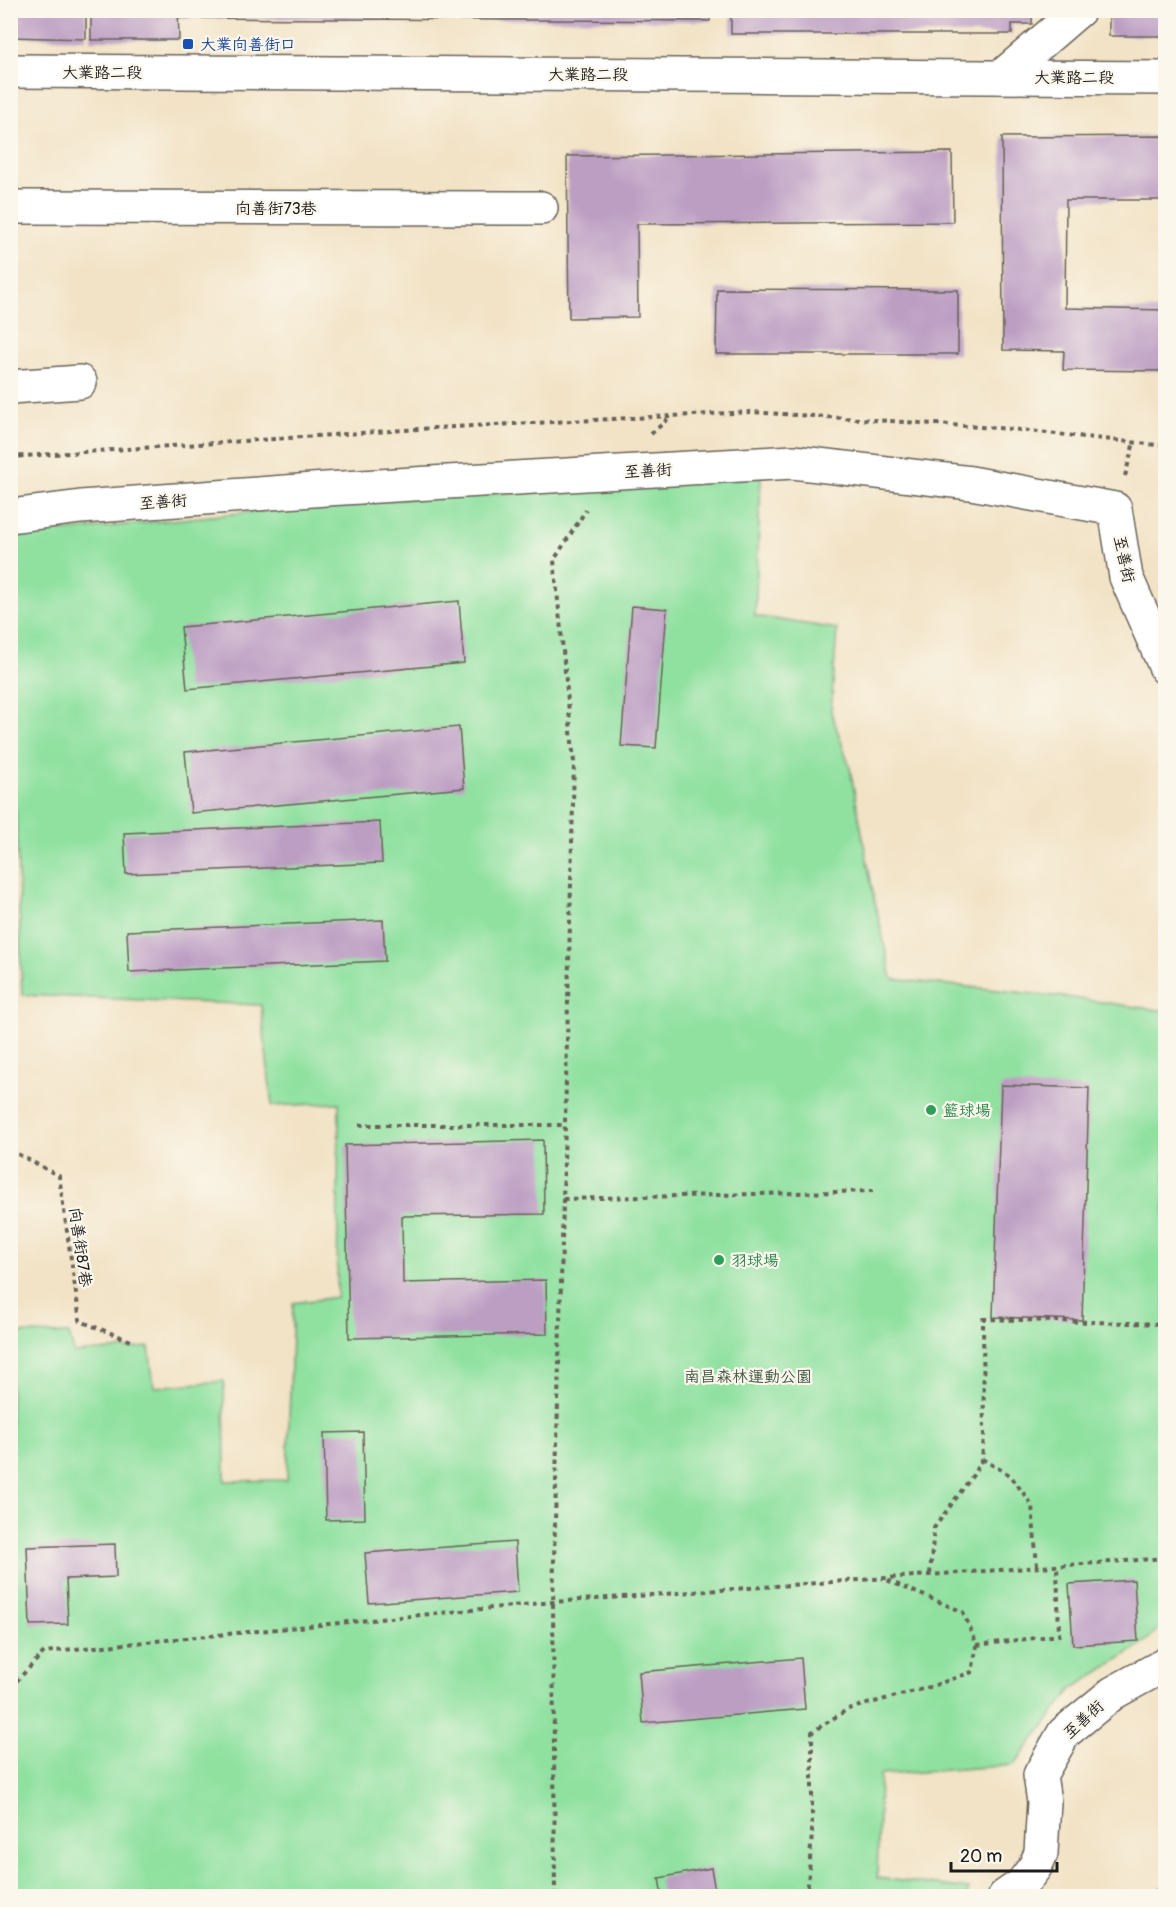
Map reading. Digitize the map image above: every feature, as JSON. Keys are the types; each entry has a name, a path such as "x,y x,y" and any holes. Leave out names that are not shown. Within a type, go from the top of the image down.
{"street":[{"path":"1001,77 1078,10"},
{"name":"大業路二段","path":"10,71 1166,78"},
{"name":"向善街73巷","path":"10,207 541,208"},
{"path":"10,387 80,382"},
{"name":"至善街","path":"10,516 81,507 244,495 793,462 971,483 1115,509 1126,577 1166,668"},
{"name":"至善街","path":"1005,1896 1021,1885 1035,1867 1041,1853 1044,1802 1040,1775 1064,1733 1113,1693 1166,1664"}],"path":[{"path":"10,457 434,428 751,412 1012,429 1166,446"},
{"path":"555,1896 553,1602 574,762 554,560 610,472"},
{"path":"359,1125 565,1125"},
{"name":"向善街87巷","path":"10,1150 58,1176 80,1321 131,1341"},
{"path":"563,1199 873,1191"},
{"path":"930,1574 934,1528 982,1459 984,1436 983,1319 1166,1324"},
{"path":"982,1459 1010,1475 1032,1505 1037,1566"},
{"path":"10,1688 44,1652 553,1602 1166,1558"},
{"path":"977,1645 1059,1635 1057,1565"},
{"path":"807,1896 812,1834 812,1732 848,1709 930,1687 972,1672 977,1645 963,1612 882,1577"}],"green space":[{"name":"南昌森林運動公園","path":"761,476 755,616 837,629 831,712 850,768 874,898 892,979 1065,997 1165,1011 1165,1624 1141,1645 1072,1689 1014,1765 880,1775 877,1878 969,1889 967,1896 11,1896 11,1333 69,1334 74,1353 149,1347 154,1387 224,1381 225,1481 287,1480 293,1303 337,1297 339,1103 272,1106 261,1005 22,995 16,814 10,783 10,537 326,504"}],"building":[{"path":"10,10 86,10 86,39 10,37"},
{"path":"91,10 178,10 179,40 91,40"},
{"path":"180,10 710,10 710,21 180,18"},
{"path":"731,10 1050,10 1050,13 1032,13 1032,24 1012,24 1012,34 731,34"},
{"path":"1109,10 1166,10 1166,36 1109,36"},
{"path":"1166,136 1166,200 1066,200 1065,308 1166,310 1166,371 1063,370 1064,351 1003,350 1002,137"},
{"path":"952,152 953,222 637,224 638,317 569,318 567,156"},
{"path":"717,289 958,290 958,354 716,354"},
{"path":"459,601 464,663 187,689 181,627"},
{"path":"632,606 667,609 656,748 621,746"},
{"path":"459,727 464,788 191,813 185,752"},
{"path":"380,822 382,863 126,874 124,833"},
{"path":"383,920 385,961 129,972 127,931"},
{"path":"1001,1085 1089,1088 1082,1320 993,1317"},
{"path":"543,1140 544,1214 402,1216 403,1283 546,1280 547,1334 349,1338 345,1145"},
{"path":"363,1432 365,1519 326,1520 324,1433"},
{"path":"515,1542 518,1592 369,1603 365,1553"},
{"path":"115,1544 116,1577 66,1579 68,1624 30,1625 27,1547"},
{"path":"1134,1580 1138,1641 1073,1645 1069,1584"},
{"path":"801,1658 805,1709 643,1723 639,1672"},
{"path":"711,1868 716,1896 662,1896 659,1878"},
{"path":"1166,1883 1166,1896 1159,1896 1155,1891"}],"place":[{"name":"大業向善街口","path":"188,44"},
{"name":"籃球場","path":"931,1110"},
{"name":"羽球場","path":"719,1260"}]}
